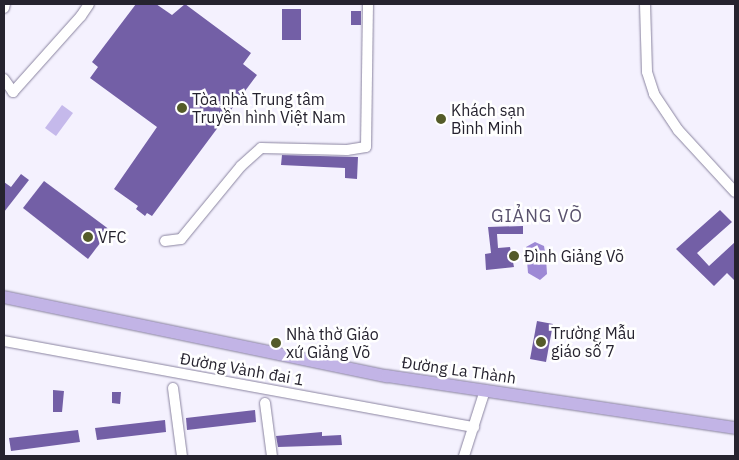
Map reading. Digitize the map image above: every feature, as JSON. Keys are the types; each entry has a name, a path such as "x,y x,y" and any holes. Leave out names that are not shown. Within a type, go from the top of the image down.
{"main road":[{"name":"Đường La Thành","path":"4,297 362,372 735,428"}],"street":[{"path":"4,8 5,4"},
{"path":"13,92 81,16 88,4"},
{"path":"181,239 241,166 261,148 347,150 366,147 368,4"},
{"path":"645,4 647,72 654,94 678,130 735,192"},
{"path":"4,79 13,92"},
{"path":"4,86 13,92"},
{"path":"166,241 181,239 193,241"},
{"name":"Đường Vành đai 1","path":"4,341 474,426"},
{"path":"173,388 182,456"},
{"path":"464,456 485,390"},
{"path":"265,403 272,456"}],"shaded area":[{"path":"62,105 73,113 56,136 45,128"},
{"path":"535,242 544,246 546,258 547,274 540,280 528,273 526,247"}],"building":[{"name":"Tòa nhà Trung tâm Truyền hình Việt Nam","path":"136,4 156,4 172,15 185,4 251,53 243,64 257,75 152,216 147,213 145,216 136,209 138,206 114,189 157,127 90,78 98,67 92,62"},
{"path":"282,9 301,9 301,40 282,40"},
{"path":"351,11 361,11 361,25 351,25"},
{"path":"282,155 358,157 357,179 345,178 345,168 281,165"},
{"path":"21,174 29,180 4,212 4,182 11,187"},
{"path":"44,181 110,230 88,259 23,208"},
{"path":"720,210 732,222 697,253 709,266 735,242 735,281 727,273 714,286 676,249"},
{"path":"523,226 523,234 497,234 498,248 510,247 514,267 486,270 485,254 491,253 488,227"},
{"name":"Trường Mẫu giáo số 7","path":"537,321 553,324 546,362 530,359"},
{"path":"53,390 64,391 62,412 53,412"},
{"path":"112,392 121,392 120,404 112,403"},
{"path":"255,410 256,422 187,430 186,418"},
{"path":"165,420 166,432 97,440 95,428"},
{"path":"78,430 80,442 11,451 9,438"},
{"path":"322,432 322,436 341,435 342,445 278,447 276,436"}],"place":[{"name":"Tòa nhà Trung tâm Truyền hình Việt Nam","path":"182,108"},
{"name":"Khách sạn Bình Minh","path":"441,119"},
{"name":"VFC","path":"88,237"},
{"name":"Đình Giảng Võ","path":"514,256"},
{"name":"Trường Mẫu giáo số 7","path":"541,342"},
{"name":"Nhà thờ Giáo xứ Giảng Võ","path":"276,343"}],"district":[{"name":"GIẢNG VÕ","path":"537,216"}]}
